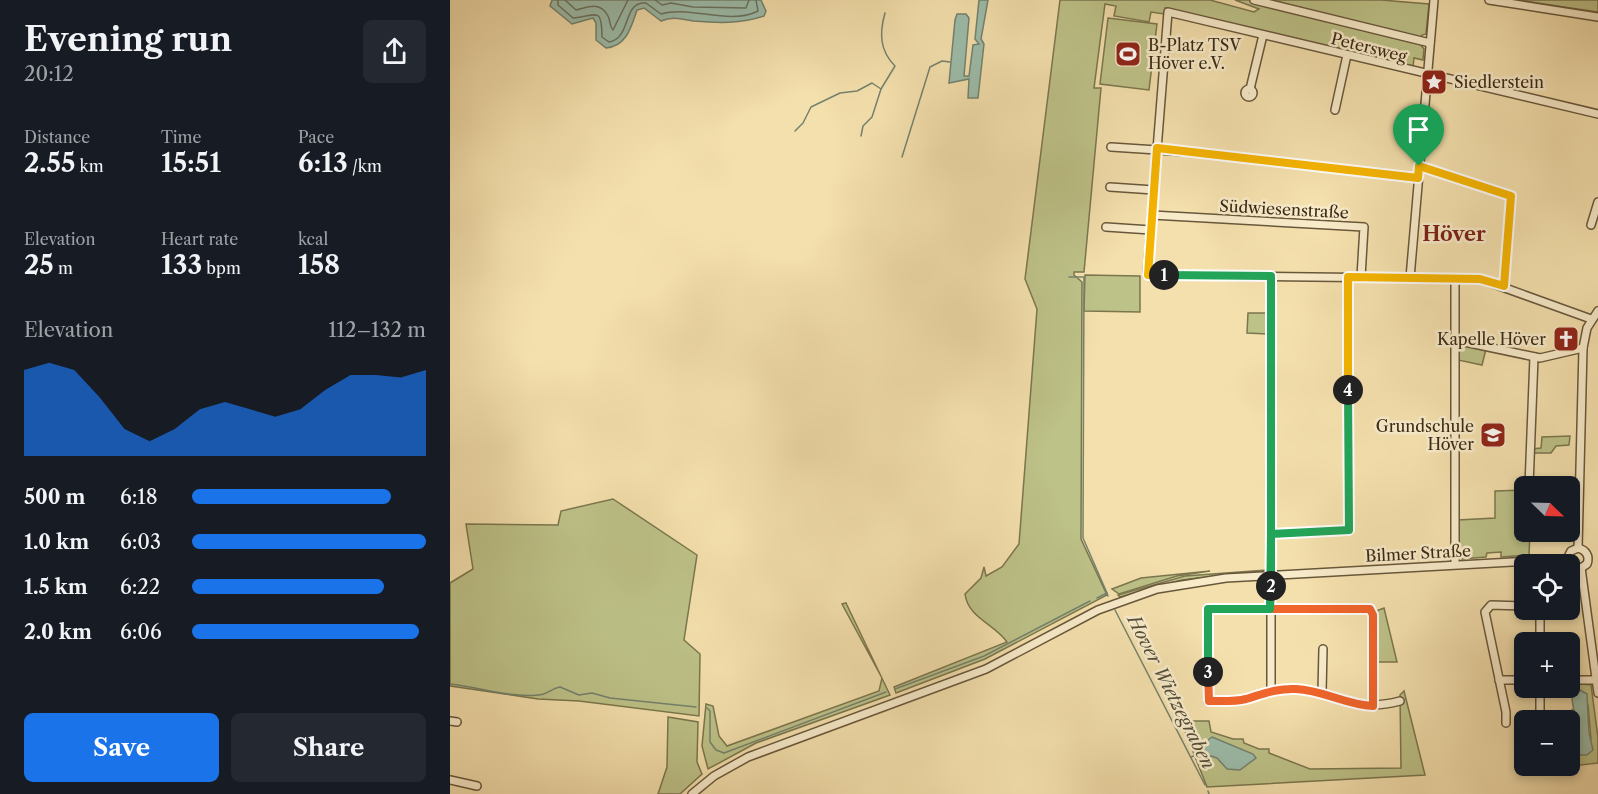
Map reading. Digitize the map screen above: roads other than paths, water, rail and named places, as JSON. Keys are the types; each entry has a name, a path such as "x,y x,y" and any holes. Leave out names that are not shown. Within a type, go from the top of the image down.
{"street":[{"path":"1254,0 1430,43"},
{"path":"1410,278 1434,0"},
{"path":"1489,0 1598,16"},
{"name":"Petersweg","path":"1157,148 1170,12 1426,75 1598,114"},
{"path":"1250,89 1263,35"},
{"path":"1335,110 1347,55"},
{"path":"1111,147 1157,148 1418,178"},
{"path":"1157,148 1148,275 1480,279 1591,319"},
{"path":"1419,166 1511,196 1504,286"},
{"path":"1110,187 1154,190"},
{"path":"1591,225 1598,202"},
{"name":"Südwiesenstraße","path":"1152,215 1365,227 1361,277"},
{"path":"1106,227 1151,230"},
{"path":"1271,276 1271,690"},
{"path":"1271,534 1349,530 1348,277"},
{"path":"1455,279 1455,564"},
{"path":"1578,548 1583,348 1591,319 1598,311"},
{"path":"1455,340 1548,358 1583,348"},
{"path":"1529,476 1534,357"},
{"path":"1570,554 1578,548 1585,551 1588,557 1587,564 1581,568 1598,693"},
{"path":"1588,557 1598,556"},
{"name":"Bilmer Straße","path":"692,794 722,770 748,757 987,669 1098,610 1133,596 1203,580 1514,561"},
{"path":"1506,723 1485,612 1491,606 1514,606"},
{"path":"1373,706 1373,615 1370,609 1208,609 1209,701 1235,701 1271,690 1295,689 1322,692 1348,702 1373,706 1400,701"},
{"path":"1322,692 1323,649"},
{"path":"1499,680 1514,680"},
{"path":"1580,680 1596,680"},
{"path":"450,780 477,786"}],"water":[{"path":"552,0 761,0 766,11 764,16 738,22 673,18 661,21 644,8 637,10 623,40 619,44 606,48 596,40 596,23 593,18 572,24 550,6"},
{"path":"979,0 988,0 981,39 984,44 978,98 968,98 969,79 949,83 955,20 957,14 966,14 969,18 964,76 969,76 973,45 979,44 975,39"},
{"path":"1580,690 1587,694 1589,733 1593,750 1587,755 1580,755 1580,710 1574,710 1572,698 1580,698"},
{"path":"1212,737 1253,754 1256,758 1240,770 1227,769 1217,758 1204,754 1204,743"}],"waterway":[{"path":"861,136 863,126 872,117 881,89 895,66 886,54 882,42 885,13"},
{"path":"902,157 930,67 942,61 950,62"},
{"path":"795,131 803,123 811,107 840,93 857,91 872,83 881,89"},
{"path":"1069,277 1084,277 1083,538 1107,593"},
{"name":"Hover Wietzegraben","path":"1097,598 1107,593 1108,596"},
{"name":"Hover Wietzegraben","path":"895,689 984,656 1090,601"},
{"name":"Hover Wietzegraben","path":"1115,610 1205,785"},
{"name":"Hover Wietzegraben","path":"450,684 527,696 541,695 560,687 579,695 592,693 610,698 696,707"},
{"name":"Hover Wietzegraben","path":"707,708 710,711 710,742 716,750 724,753 886,692"},
{"path":"1191,757 1203,752"}],"place":[{"name":"B-Platz TSV Höver e.V.","path":"1128,54"},
{"name":"Siedlerstein","path":"1434,82"},
{"name":"Kapelle Höver","path":"1566,339"},
{"name":"Grundschule Höver","path":"1493,435"}],"district":[{"name":"Höver","path":"1454,234"}]}
